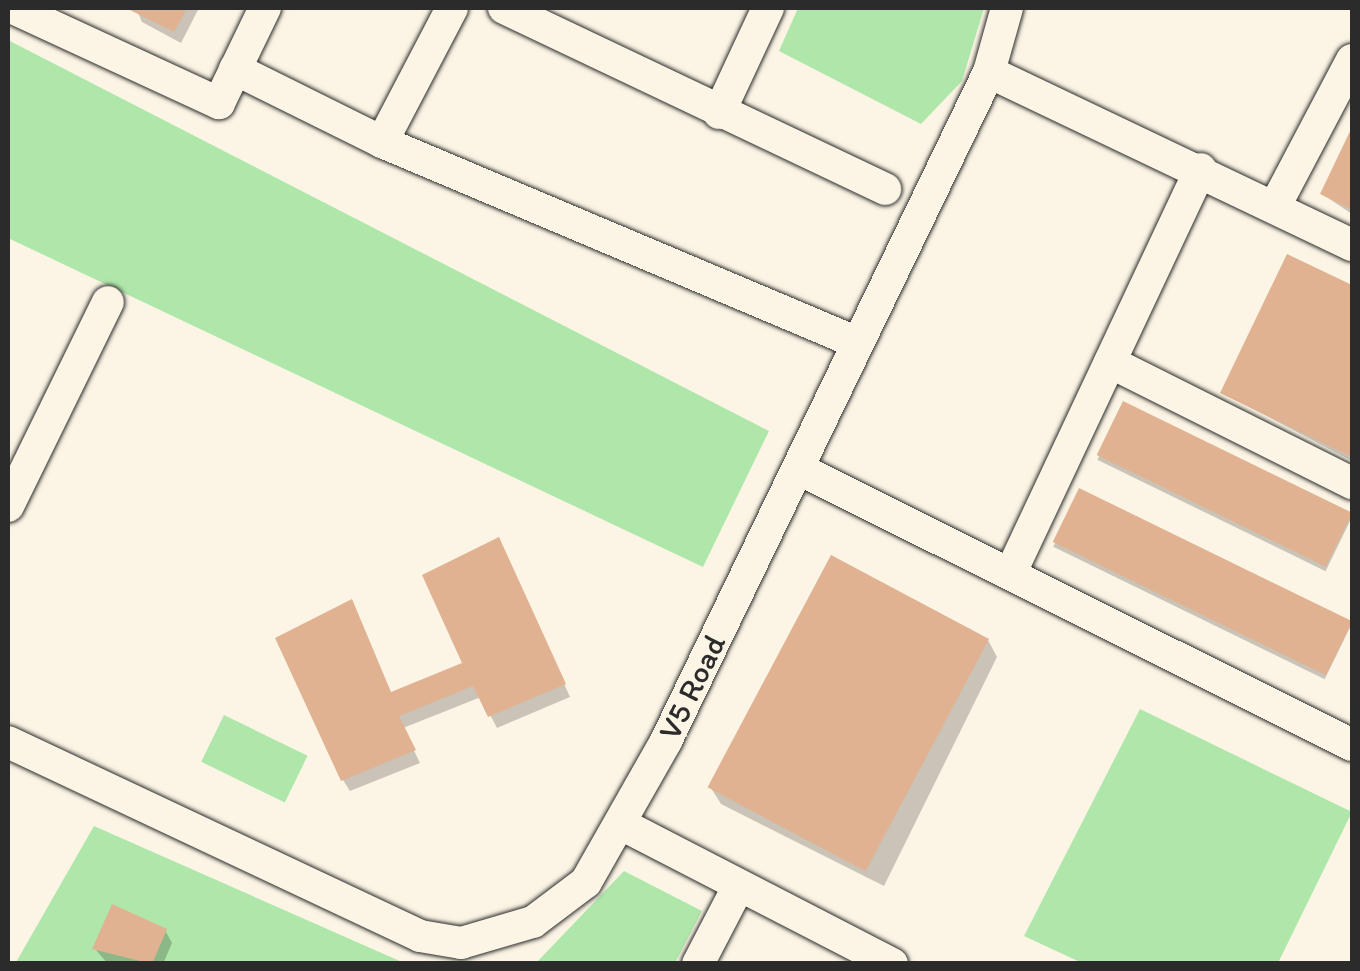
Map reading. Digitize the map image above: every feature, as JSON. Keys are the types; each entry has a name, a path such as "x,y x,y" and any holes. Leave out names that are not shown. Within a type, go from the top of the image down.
{"street":[{"path":"13,8 219,103 265,8"},
{"path":"382,142 452,8"},
{"path":"504,8 885,189"},
{"path":"719,113 768,8"},
{"name":"V5 Road","path":"8,742 420,936 461,943 533,922 586,882 622,824 799,469 853,341 989,72 1007,8"},
{"path":"1275,206 1352,60"},
{"path":"235,70 382,142 853,341"},
{"path":"989,72 1201,169 1352,245"},
{"path":"1012,570 1201,169"},
{"path":"8,506 108,302"},
{"path":"1110,362 1352,483"},
{"path":"799,469 1012,570 1352,745"},
{"path":"622,824 886,962"},
{"path":"698,964 738,887"}],"green space":[{"path":"798,8 984,8 962,81 921,124 779,51"},
{"path":"8,40 769,431 703,567 8,238"},
{"path":"1140,709 1352,812 1278,963 1082,963 1024,936"},
{"path":"224,715 308,756 285,803 201,762"},
{"path":"94,826 402,962 410,963 15,964"},
{"path":"624,871 702,911 675,963 536,963"}],"building":[{"path":"126,8 187,8 174,32"},
{"path":"1352,127 1352,210 1320,194"},
{"path":"1287,254 1352,285 1352,457 1220,393"},
{"path":"1123,401 1352,513 1326,567 1097,455"},
{"path":"1079,488 1352,621 1326,675 1053,542"},
{"path":"499,537 566,684 488,717 473,686 399,716 416,750 341,781 275,638 352,599 391,692 462,663 422,575"},
{"path":"831,555 989,639 866,871 708,787"},
{"path":"112,904 167,929 152,964 92,949"}]}
